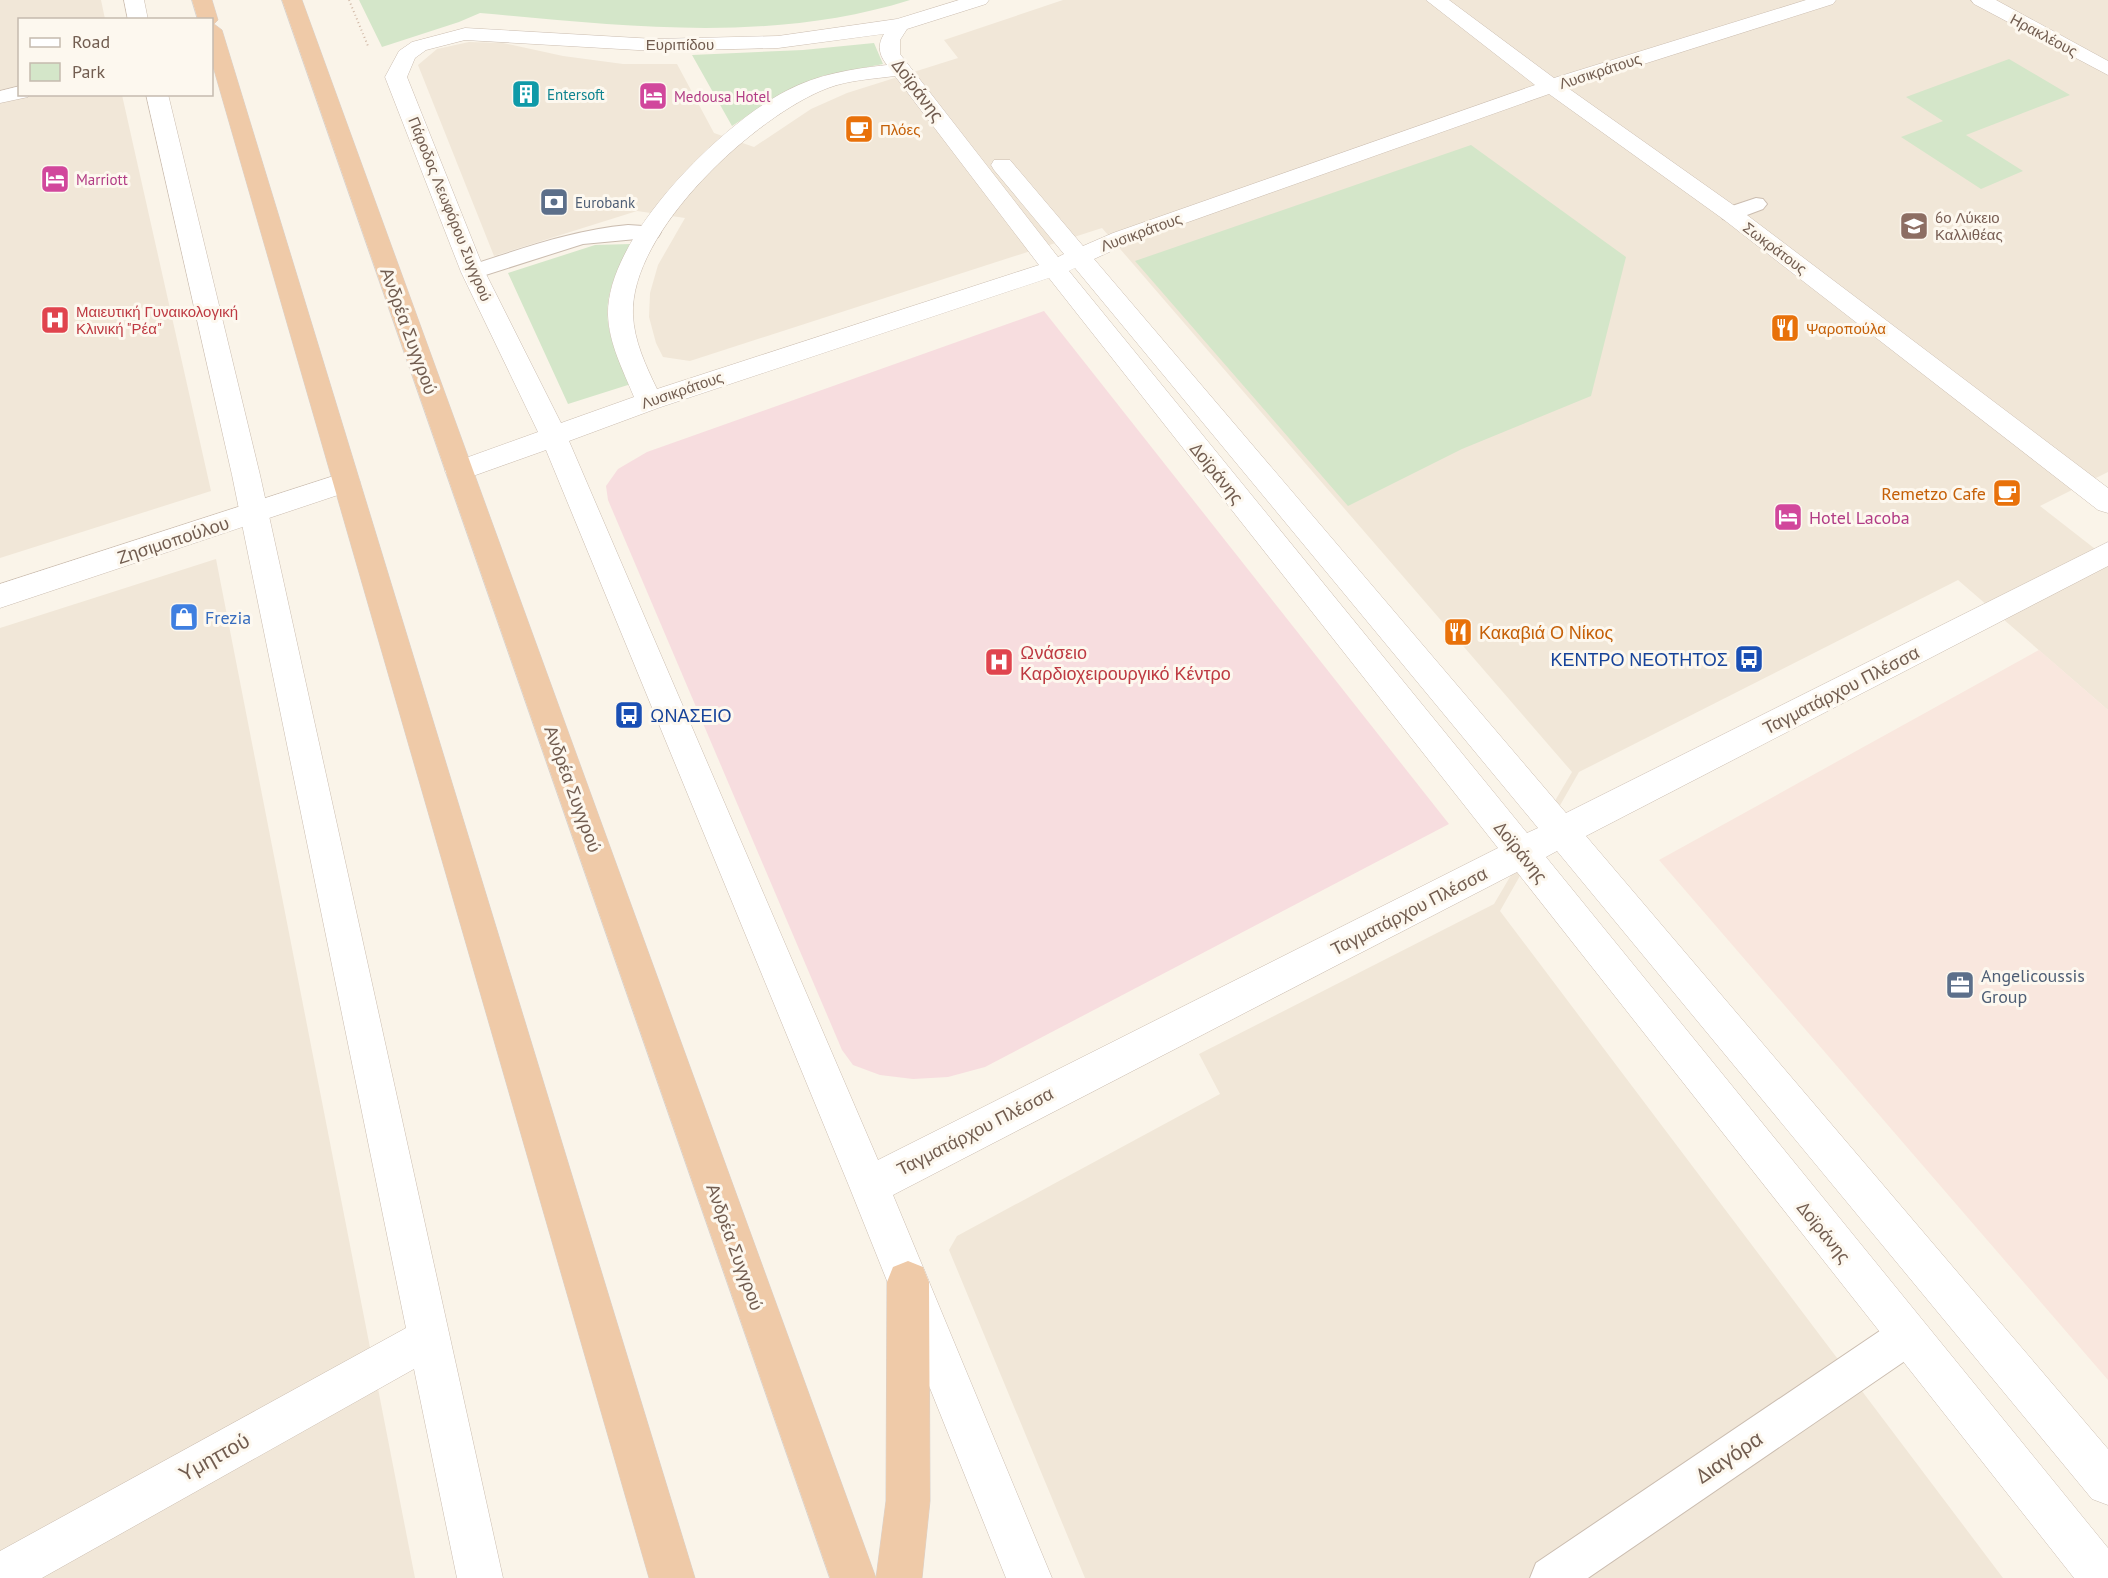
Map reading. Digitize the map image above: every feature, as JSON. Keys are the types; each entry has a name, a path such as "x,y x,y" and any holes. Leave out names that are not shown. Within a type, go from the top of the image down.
{"highway":[{"path":"202,0 207,18"},
{"name":"Ανδρέα Συγγρού","path":"292,0 853,1578"},
{"path":"213,33 672,1578"},
{"path":"899,1578 908,1501 908,1282"}],"street":[{"path":"134,0 138,18"},
{"name":"Ευριπίδου","path":"396,77 406,55 419,46 465,34 675,45 820,39 900,25 979,0"},
{"name":"Σωκράτους","path":"1436,0 1552,87 1731,214 2108,503"},
{"name":"Λυσικράτους","path":"459,471 649,401 1065,262 1552,87 1826,0"},
{"name":"Ηρακλέους","path":"1981,0 2108,69"},
{"name":"Δοϊράνης","path":"900,25 890,40 890,56 1065,262 1562,832 2108,1483"},
{"name":"Δοϊράνης","path":"900,25 901,40 909,52 1065,262 1522,854 2103,1578"},
{"path":"649,401 622,334 621,300 630,269 650,232 675,197 709,160 781,103 819,83 902,69"},
{"name":"Πάροδος Λεωφόρου Συγγρού","path":"396,77 473,273 554,437"},
{"path":"0,97 18,92"},
{"path":"157,96 254,513 480,1578"},
{"path":"554,437 908,1282 1029,1578"},
{"name":"Ζησιμοπούλου","path":"0,596 346,482"},
{"name":"Ταγματάρχου Πλέσσα","path":"868,1186 2108,553"},
{"name":"Υμηττού","path":"0,1576 429,1338"}],"lane":[{"path":"1731,214 1756,204"},
{"path":"473,273 596,234 629,230 650,232"},
{"name":"Διαγόρα","path":"1551,1578 1907,1336"}],"shaded area":[{"path":"0,0 101,0 105,18 18,18 18,96 122,96 211,491 0,558"},
{"path":"1063,0 2108,0 2108,472 2040,506 2108,559 2108,710 1958,580 1579,772 1500,911 2003,1578 1085,1578 949,1250 957,1236 1220,1094 1199,1054 1494,904 1572,772 1102,228 690,361 663,357 656,343 649,317 650,293 658,265 685,218 637,211 494,256 418,65 437,49 469,42 503,43 563,56 623,64 677,64 714,133 754,147 811,109 847,93 958,58 944,40"},
{"name":"Ωνάσειο Καρδιοχειρουργικό Κέντρο","path":"1044,311 1449,824 985,1067 948,1077 913,1079 880,1075 853,1065 842,1050 608,500 606,486 618,469 647,452"},
{"path":"216,559 415,1578 0,1578 0,628"},
{"name":"Angelicoussis Group","path":"2039,650 2108,710 2108,1380 1659,860"}],"green space":[{"path":"359,0 910,0 857,14 750,27 642,26 480,13 382,47"},
{"path":"874,43 883,64 822,76 773,99 732,126 692,55 803,50"},
{"path":"2009,59 2070,95 1966,135 2023,171 1981,189 1901,137 1943,121 1906,97"},
{"path":"1471,145 1626,257 1591,396 1462,449 1348,506 1135,261"},
{"path":"631,244 613,282 607,314 614,345 631,384 568,404 508,273 595,245"}],"place":[{"name":"Entersoft","path":"526,94"},
{"name":"Medousa Hotel","path":"653,96"},
{"name":"Πλόες","path":"859,129"},
{"name":"Marriott","path":"55,179"},
{"name":"Eurobank","path":"554,202"},
{"name":"6ο Λύκειο Καλλιθέας","path":"1914,226"},
{"name":"Μαιευτική Γυναικολογική Κλινική \"Ρέα\"","path":"55,320"},
{"name":"Ψαροπούλα","path":"1785,328"},
{"name":"Remetzo Cafe","path":"2007,493"},
{"name":"Hotel Lacoba","path":"1788,517"},
{"name":"Frezia","path":"184,617"},
{"name":"Κακαβιά Ο Νίκος","path":"1458,632"},
{"name":"ΚΕΝΤΡΟ ΝΕΟΤΗΤΟΣ","path":"1749,659"},
{"name":"Ωνάσειο Καρδιοχειρουργικό Κέντρο","path":"999,662"},
{"name":"ΩΝΑΣΕΙΟ","path":"629,715"},
{"name":"Angelicoussis Group","path":"1960,985"}]}
